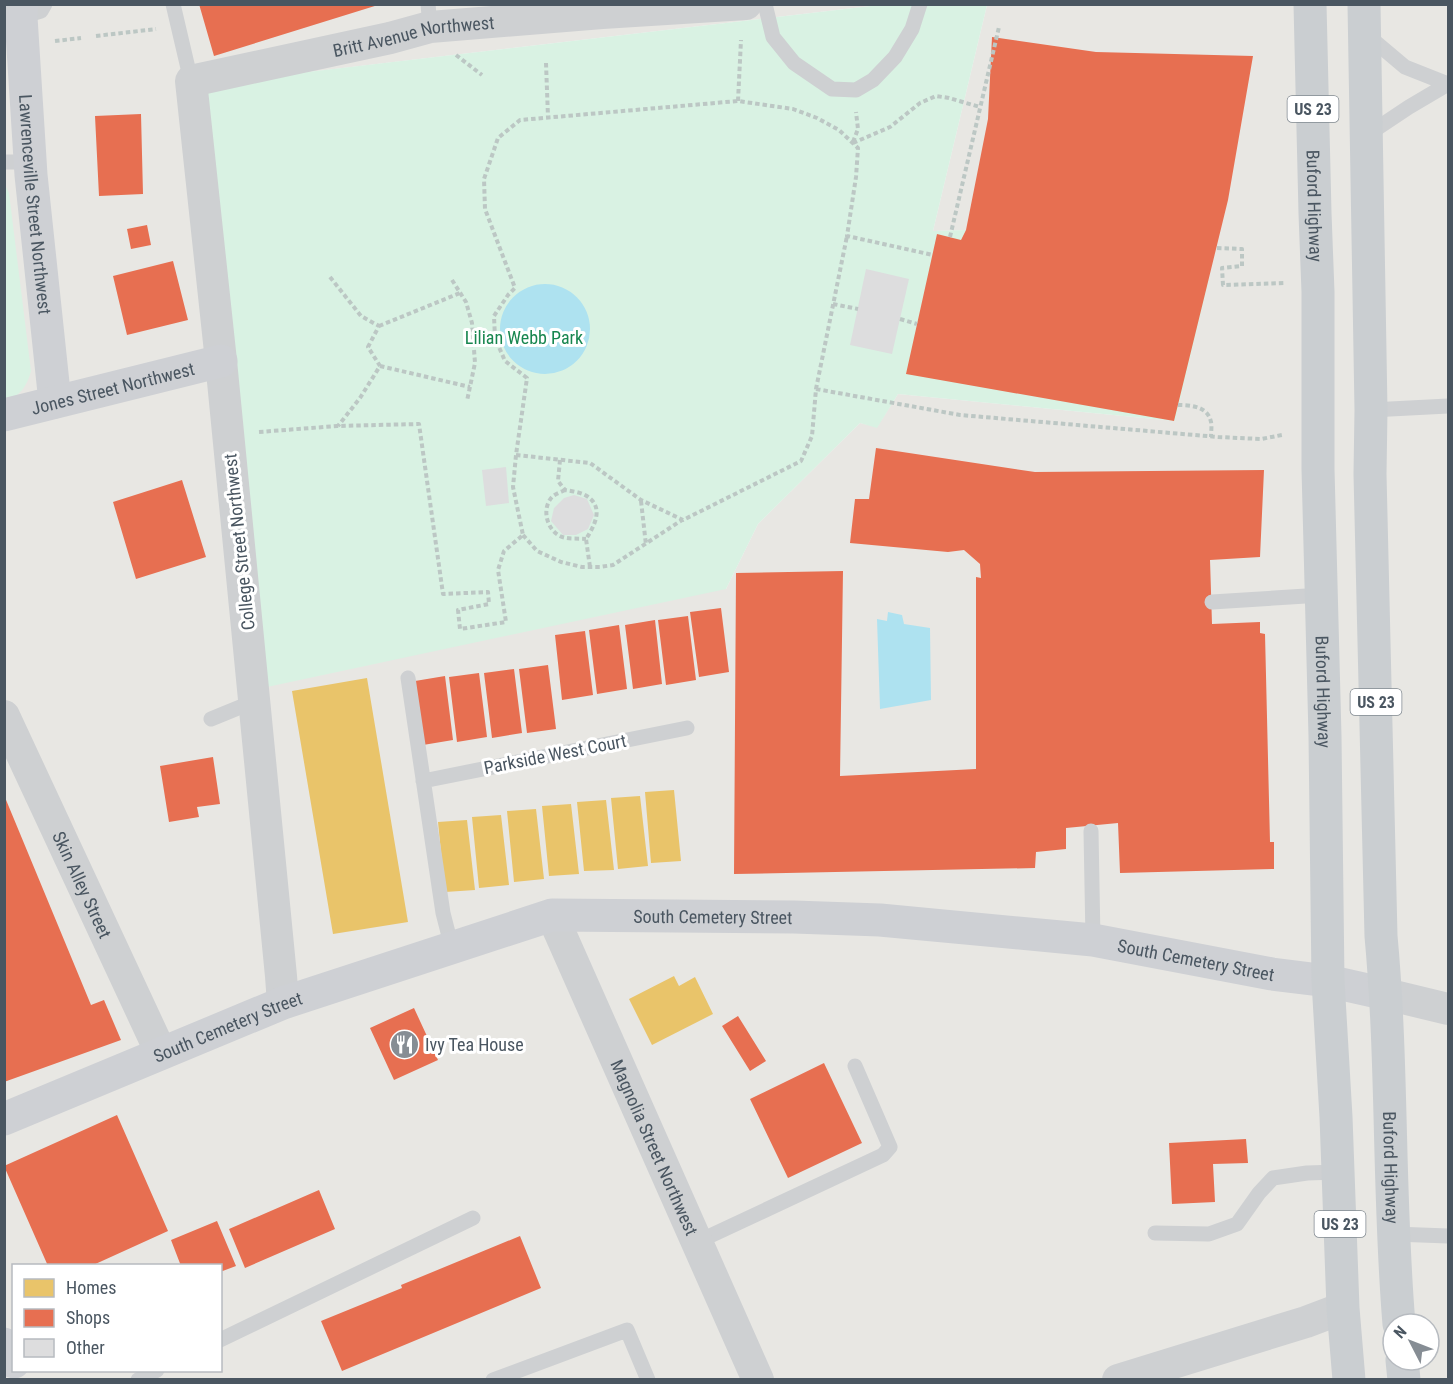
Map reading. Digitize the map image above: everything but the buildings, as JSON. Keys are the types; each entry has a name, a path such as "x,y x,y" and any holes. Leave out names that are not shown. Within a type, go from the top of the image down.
{"main road":[{"name":"Buford Highway","path":"1310,4 1318,292 1318,469 1328,981 1343,1308 1349,1380"},
{"name":"Buford Highway","path":"1365,19 1370,474 1381,936 1386,994 1398,1312"}],"street":[{"name":"Britt Avenue Northwest","path":"191,81 390,38 429,16 602,13 746,4"},
{"name":"Lawrenceville Street Northwest","path":"30,9 17,162 55,402"},
{"name":"College Street Northwest","path":"191,81 255,701 283,1003"},
{"name":"Jones Street Northwest","path":"4,415 221,361"},
{"name":"Skin Alley Street","path":"4,716 161,1053"},
{"name":"South Cemetery Street","path":"4,1119 283,1003 552,915 880,920 1093,940 1272,974 1328,981 1449,1009"},
{"name":"Magnolia Street Northwest","path":"552,915 758,1380"},
{"path":"1118,1380 1182,1370 1343,1308"},
{"path":"4,1344 12,1358"}],"lane":[{"path":"173,4 191,81"},
{"path":"765,4 772,38 794,63 832,89 856,90 873,80 895,57 912,28 920,4"},
{"path":"1365,19 1405,67 1448,84"},
{"path":"1366,136 1409,106 1448,84"},
{"path":"1371,410 1449,406"},
{"path":"1212,602 1322,595"},
{"path":"408,678 443,913 452,948"},
{"path":"211,719 255,701"},
{"name":"Parkside West Court","path":"423,781 687,728"},
{"path":"1091,831 1093,940"},
{"path":"697,1242 883,1155 890,1147 855,1066"},
{"path":"1155,1233 1209,1234 1237,1224 1273,1178 1307,1173 1338,1172"},
{"path":"222,1339 473,1218"},
{"path":"1394,1234 1449,1236"},
{"path":"493,1380 627,1330 648,1380"},
{"path":"138,1380 155,1372"}],"path":[{"path":"950,237 999,27"},
{"path":"96,36 162,28"},
{"path":"54,41 81,38"},
{"path":"738,101 741,40"},
{"path":"546,63 548,117"},
{"path":"853,143 890,127 920,103 936,96 980,107"},
{"path":"738,101 793,109 817,118 839,130 858,148 847,236 816,389 812,436 801,461 683,520 613,565 582,567 553,559 537,551 523,536 513,487 527,378 505,361 495,338 494,316 515,288 485,209 484,179 498,138 520,120 738,101"},
{"path":"853,143 858,129 855,108"},
{"path":"847,236 933,255"},
{"path":"1216,248 1242,249 1242,266 1222,268 1222,285 1287,283"},
{"path":"330,277 361,316 379,326"},
{"path":"452,280 466,302 472,323 475,363 467,400"},
{"path":"460,293 379,326 368,347 380,366 470,387"},
{"path":"833,304 858,309"},
{"path":"900,319 917,324"},
{"path":"473,335 495,333"},
{"path":"338,426 360,398 380,366"},
{"path":"816,389 960,415 1211,437 1261,439 1282,435"},
{"path":"1178,405 1196,406 1207,414 1211,421 1211,437"},
{"path":"252,432 338,426 419,424 443,594 488,592 489,604 458,610 460,629 506,622 498,570 504,550 523,536"},
{"path":"516,455 590,463 641,500 683,520"},
{"path":"560,460 558,481 565,490 586,495 597,511 597,518 586,539 591,567"},
{"path":"565,490 552,497 546,510 547,521 556,534 566,538 586,539"},
{"path":"641,500 646,545"}],"shaded area":[{"path":"5,5 879,5 198,85 726,589 758,524 860,423 877,427 898,394 1175,421 966,230 933,231 987,5 1448,5 1448,1379 5,1380"}],"green space":[{"name":"Lilian Webb Park","path":"879,5 987,5 933,231 966,230 1209,279 1175,421 898,394 877,428 860,423 758,524 726,589 267,687 197,85"},
{"path":"4,183 9,193 31,371 22,390 14,397 4,401"}],"water":[{"path":"545,284 562,288 577,297 586,312 590,329 586,346 577,361 562,370 545,374 528,370 513,361 504,346 500,329 504,312 513,297 528,288"},
{"path":"888,612 902,615 904,624 930,628 931,700 880,709 877,619 887,621"}],"place":[{"name":"Ivy Tea House","path":"404,1044"}]}
